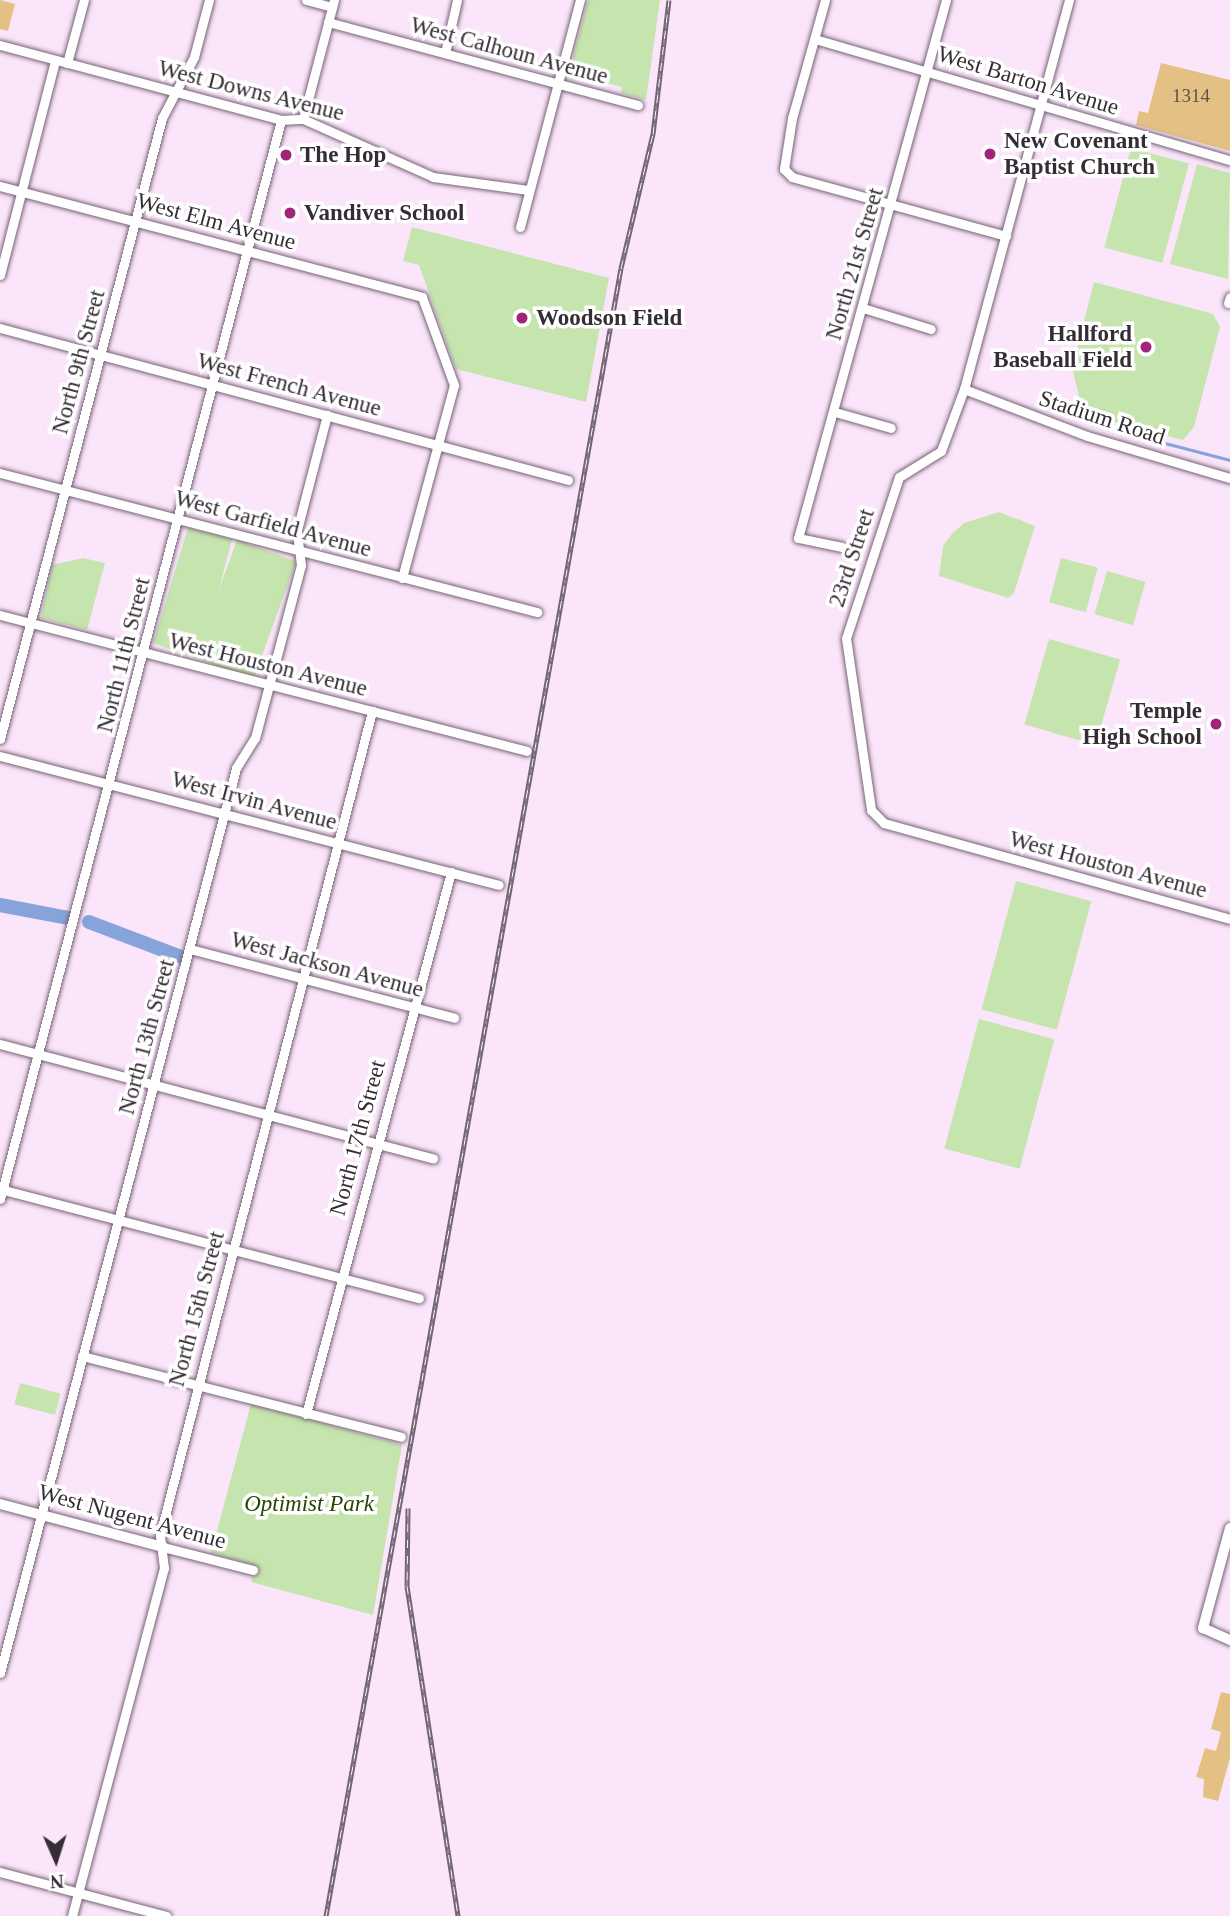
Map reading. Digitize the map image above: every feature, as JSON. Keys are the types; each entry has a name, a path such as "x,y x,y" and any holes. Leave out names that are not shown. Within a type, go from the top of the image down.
{"street":[{"path":"67,63 83,0"},
{"name":"North 9th Street","path":"0,739 162,118 194,57 209,0"},
{"path":"303,119 333,4 306,0"},
{"path":"445,53 457,0"},
{"path":"520,227 580,0"},
{"path":"825,0 784,169 792,177 1006,236"},
{"name":"North 21st Street","path":"842,547 798,538 835,412 946,0"},
{"name":"23rd Street","path":"976,849 884,823 871,810 846,638 900,477 941,451 964,389 1069,0"},
{"name":"West Calhoun Avenue","path":"328,22 638,105"},
{"name":"West Barton Avenue","path":"815,39 1230,160"},
{"name":"West Downs Avenue","path":"0,46 281,120 303,119 433,177 528,190"},
{"path":"0,275 55,61"},
{"name":"North 11th Street","path":"1,1192 111,783 281,120"},
{"name":"West Elm Avenue","path":"0,186 422,297 454,385 438,444"},
{"path":"863,308 931,329"},
{"name":"West French Avenue","path":"0,328 568,480"},
{"name":"Stadium Road","path":"964,389 1087,436 1230,478"},
{"path":"835,412 891,428"},
{"name":"North 13th Street","path":"0,1673 236,768 256,738 301,565 297,530 327,415"},
{"path":"402,578 438,444"},
{"name":"West Garfield Avenue","path":"0,473 537,612"},
{"name":"West Houston Avenue","path":"0,615 527,751"},
{"name":"North 15th Street","path":"72,1916 164,1568 160,1535 197,1386 372,711"},
{"name":"West Irvin Avenue","path":"0,756 499,885"},
{"name":"West Houston Avenue","path":"976,849 1230,919"},
{"name":"North 17th Street","path":"306,1414 412,1007 451,872"},
{"name":"West Jackson Avenue","path":"190,950 454,1018"},
{"path":"0,1044 433,1158"},
{"path":"1,1192 419,1298"},
{"path":"82,1356 401,1437"},
{"name":"West Nugent Avenue","path":"0,1504 253,1570"},
{"path":"1230,1528 1203,1628 1230,1640"},
{"path":"0,1872 166,1916"}],"green space":[{"path":"588,0 660,0 646,100 621,93 622,87 576,75 574,81 568,78"},
{"path":"1131,148 1189,164 1162,263 1104,247"},
{"path":"1197,164 1230,173 1228,279 1170,264"},
{"name":"Woodson Field","path":"412,227 609,278 586,402 456,369 419,265 403,261"},
{"name":"Hallford Baseball Field","path":"1094,282 1213,314 1220,327 1194,427 1183,440 1103,419 1080,400 1072,367"},
{"path":"999,512 1035,526 1014,593 1008,598 939,576 943,546 951,535 964,523"},
{"path":"188,528 232,539 201,660 153,643"},
{"path":"237,540 296,562 253,679 194,657"},
{"path":"83,558 105,563 87,630 41,618 52,565"},
{"path":"1061,558 1098,568 1086,612 1049,602"},
{"path":"1107,571 1145,582 1133,625 1095,614"},
{"path":"1049,639 1120,659 1096,745 1024,725"},
{"path":"1016,881 1091,901 1057,1030 982,1009"},
{"path":"979,1019 1054,1039 1020,1169 944,1148"},
{"path":"20,1383 61,1394 55,1415 14,1404"},
{"name":"Optimist Park","path":"251,1404 402,1445 373,1615 251,1582 255,1565 211,1553"}],"building":[{"path":"0,0 15,4 8,31 0,29"},
{"path":"1161,63 1230,80 1230,151 1136,125 1139,111 1148,113"},
{"path":"1221,1692 1230,1694 1230,1758 1218,1801 1203,1797 1204,1779 1196,1777 1205,1748 1216,1751 1221,1732 1211,1729"}],"waterway":[{"path":"1092,424 1230,460"},
{"path":"0,905 68,918"},
{"path":"89,922 181,957"}],"railway":[{"path":"326,1916 621,268 653,134 669,0"},
{"path":"408,1508 407,1586 458,1916"}],"place":[{"name":"New Covenant Baptist Church","path":"990,154"},
{"name":"The Hop","path":"286,155"},
{"name":"Vandiver School","path":"290,213"},
{"name":"Woodson Field","path":"522,318"},
{"name":"Hallford Baseball Field","path":"1146,347"},
{"name":"Temple High School","path":"1216,724"}]}
